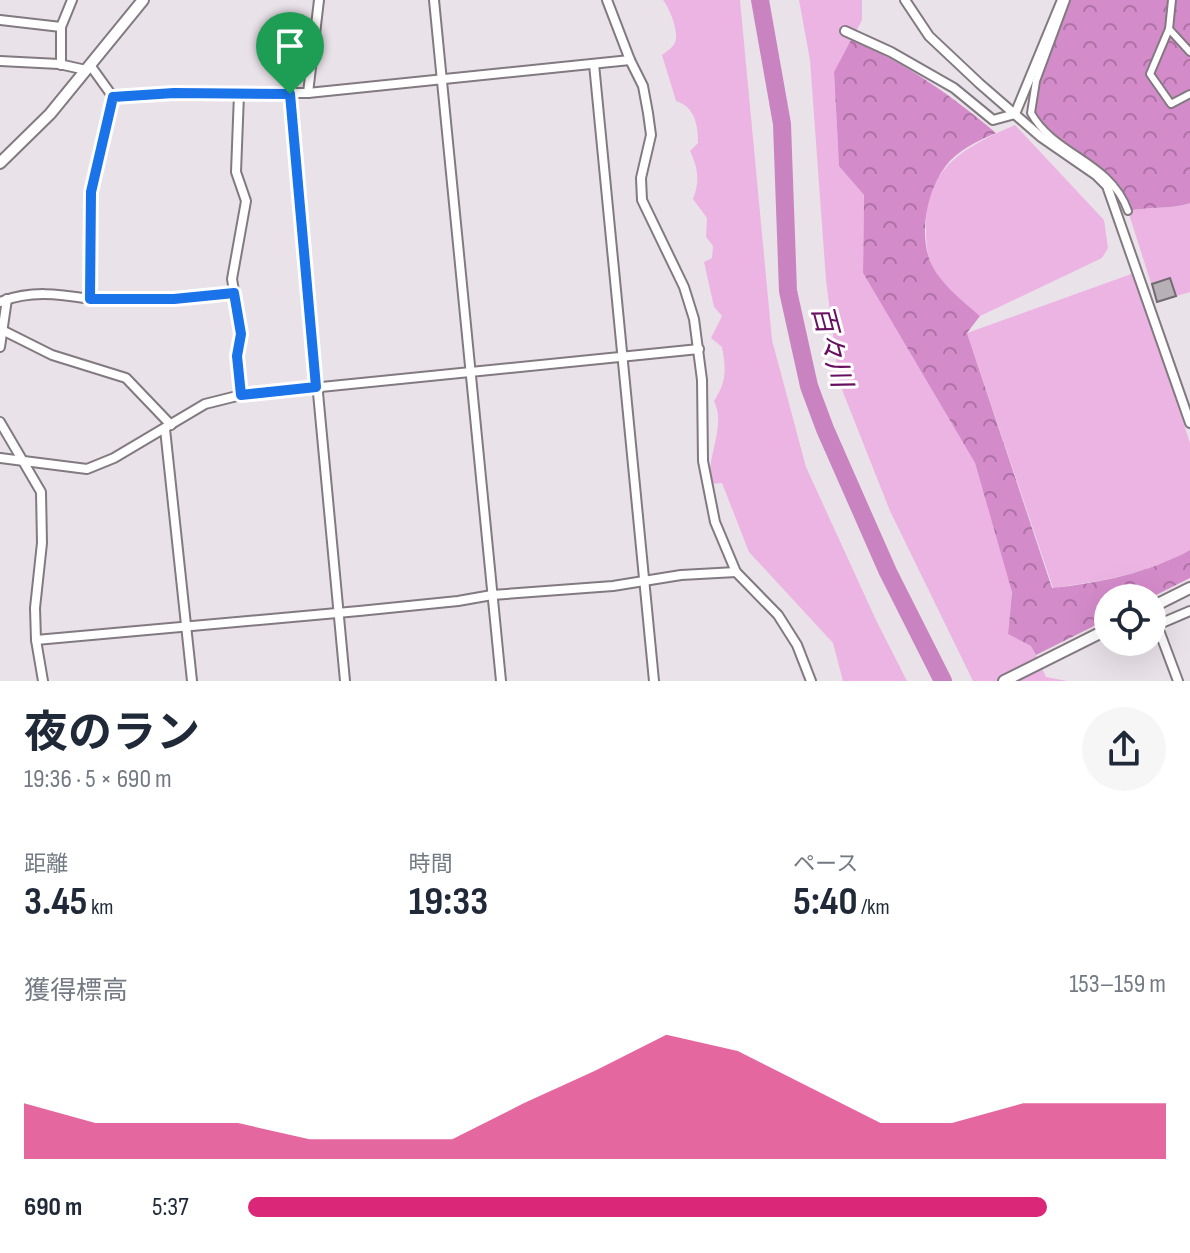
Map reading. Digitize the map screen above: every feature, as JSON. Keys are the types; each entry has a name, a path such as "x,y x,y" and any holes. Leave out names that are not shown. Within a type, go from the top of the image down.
{"street":[{"path":"61,65 61,27 72,0"},
{"path":"0,163 50,114 143,0"},
{"path":"308,93 319,0"},
{"path":"434,0 501,681"},
{"path":"607,0 643,86 651,135 641,178 642,200 684,287 694,319 699,349 703,461 715,522 736,572 778,615 797,645 811,681"},
{"path":"905,0 929,36 1041,137 1107,186 1185,394 1190,423"},
{"path":"1015,114 1064,0"},
{"path":"1064,0 1036,81 1031,113 1047,131 1109,178 1123,196 1128,211"},
{"path":"1172,0 1169,29 1150,74 1171,104 1190,94"},
{"path":"0,20 61,27"},
{"path":"1169,29 1190,52"},
{"path":"845,31 891,52 954,88 993,120 1015,114"},
{"path":"113,97 174,93 308,93 630,60"},
{"path":"0,61 88,67 113,97"},
{"path":"594,64 654,681"},
{"path":"239,94 236,172 246,201 232,279 241,334 237,356 241,395"},
{"path":"290,94 345,681"},
{"path":"90,299 91,192 113,97"},
{"path":"0,347 4,331 4,300 49,293 90,299 174,299 234,293"},
{"path":"4,331 52,355 126,378 168,427 192,681"},
{"path":"0,458 87,469 114,458 205,404 241,395 699,349"},
{"path":"0,422 41,492 42,543 35,608 36,640 43,681"},
{"path":"36,640 736,572"},
{"path":"1166,600 1190,588"},
{"path":"1178,681 1157,625 1190,611"},
{"path":"1004,681 1094,636"}],"shaded area":[{"path":"663,0 740,0 772,340 806,467 907,681 843,681 833,643 749,552 722,483 711,484 718,421 714,401 725,368 722,347 711,338 722,316 714,307 704,262 712,258 713,246 706,237 707,218 693,199 697,175 690,151 698,143 696,123 691,112 676,101 662,55 676,39 672,19"},
{"path":"799,0 862,0 862,20 834,73 839,165 864,195 863,273 975,463 1012,590 1008,634 1032,646 1046,677 1067,681 973,681 890,511 839,382 826,280 810,60"},
{"path":"1015,125 1104,220 1108,248 1102,258 980,316 945,284 930,261 926,238 928,204 933,187 953,160"},
{"path":"1190,203 1190,292 1157,302 1128,211"},
{"path":"1134,273 1190,443 1190,550 1140,571 1053,588 967,333"}],"green space":[{"path":"1066,0 1190,0 1190,203 1128,211 1123,196 1047,131 1031,108"},
{"path":"851,40 927,81 996,133 962,151 945,167 929,200 925,237 930,261 939,277 980,316 967,333 1052,588 1123,576 1190,550 1190,578 1166,590 1166,584 1094,584 1094,626 1036,655 1031,646 1008,634 1012,592 975,463 863,273 864,195 839,166 834,72"}],"building":[{"path":"1170,278 1176,296 1157,302 1152,284"}],"waterway":[{"name":"百々川","path":"760,0 782,124 788,291 809,386 888,572 943,681"}],"route":[{"path":"174,93 290,94 316,387 241,395 237,356 241,334 234,293 174,299 90,299 91,192 113,97 174,93"}]}
